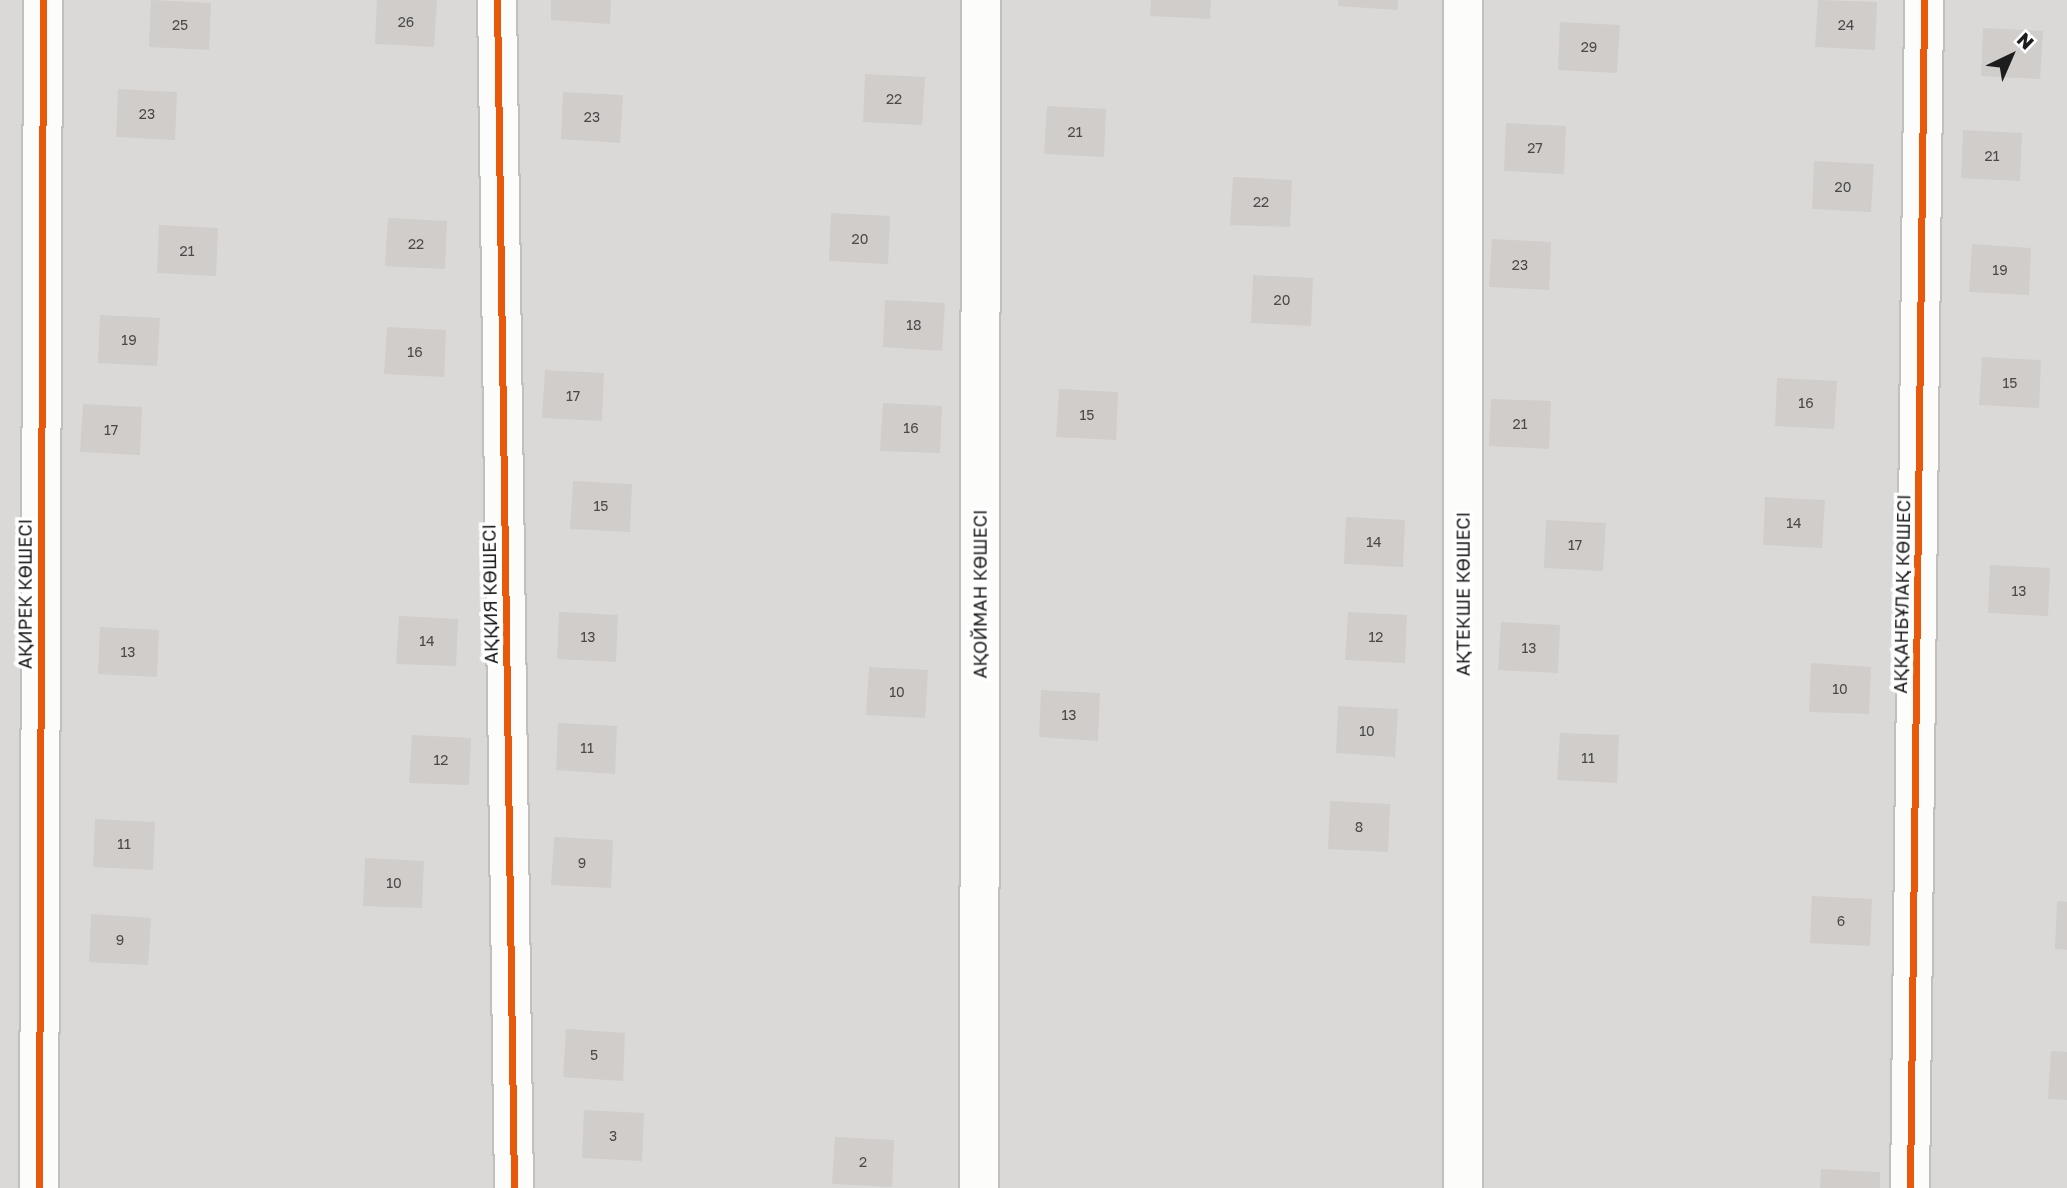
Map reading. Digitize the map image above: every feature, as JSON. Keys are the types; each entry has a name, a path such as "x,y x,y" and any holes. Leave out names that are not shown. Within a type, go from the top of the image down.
{"street":[{"name":"АҚИРЕК КӨШЕСІ","path":"39,1188 43,0"},
{"name":"АҚҚИЯ КӨШЕСІ","path":"497,0 514,1188"},
{"name":"АҚОЙМАН КӨШЕСІ","path":"979,1188 981,0"},
{"name":"АҚТЕКШЕ КӨШЕСІ","path":"1463,0 1463,1188"},
{"name":"АҚҚАНБҰЛАҚ КӨШЕСІ","path":"1910,1188 1924,0"}],"shaded area":[{"path":"0,0 2067,0 2067,1188 0,1188"}],"building":[{"path":"151,0 211,3 209,50 149,47"},
{"path":"377,0 437,0 434,47 375,44"},
{"path":"551,0 611,0 610,24 551,20"},
{"path":"1151,0 1211,0 1210,19 1150,16"},
{"path":"1338,0 1398,0 1397,10 1338,6"},
{"path":"1818,0 1877,2 1875,50 1815,47"},
{"path":"1560,22 1620,25 1617,73 1558,70"},
{"path":"1983,28 2043,31 2040,79 1981,76"},
{"path":"865,74 925,77 922,125 863,122"},
{"path":"118,89 177,92 175,140 116,137"},
{"path":"563,92 623,95 620,143 561,139"},
{"path":"1047,106 1106,109 1104,157 1044,154"},
{"path":"1506,123 1566,126 1564,174 1504,171"},
{"path":"1963,130 2022,133 2020,181 1961,178"},
{"path":"1814,161 1874,164 1871,212 1812,209"},
{"path":"1233,177 1292,180 1290,227 1230,225"},
{"path":"831,213 890,216 888,264 829,261"},
{"path":"388,218 447,221 445,269 385,266"},
{"path":"159,225 218,228 216,276 157,273"},
{"path":"1492,239 1551,242 1549,290 1489,287"},
{"path":"1972,244 2031,248 2029,295 1969,292"},
{"path":"1253,275 1313,278 1311,326 1251,323"},
{"path":"885,300 945,303 942,351 883,347"},
{"path":"100,315 160,318 157,366 98,363"},
{"path":"387,327 446,330 444,377 384,374"},
{"path":"1982,357 2041,360 2039,408 1979,405"},
{"path":"545,370 604,373 602,421 542,418"},
{"path":"1777,378 1837,381 1834,429 1775,426"},
{"path":"1059,389 1118,392 1116,440 1056,437"},
{"path":"1491,399 1551,401 1549,449 1489,446"},
{"path":"883,403 942,406 940,453 880,451"},
{"path":"83,404 142,407 140,455 80,452"},
{"path":"573,481 632,484 630,532 570,529"},
{"path":"1765,497 1825,500 1822,548 1763,545"},
{"path":"1346,517 1405,520 1403,567 1344,564"},
{"path":"1546,520 1606,523 1603,571 1544,568"},
{"path":"1990,565 2050,568 2048,616 1988,613"},
{"path":"559,612 618,615 616,662 557,659"},
{"path":"1348,612 1407,615 1405,663 1345,660"},
{"path":"399,616 458,619 456,666 396,664"},
{"path":"1501,622 1560,625 1558,673 1498,670"},
{"path":"100,627 159,630 157,677 98,674"},
{"path":"1811,663 1871,667 1869,714 1809,712"},
{"path":"869,667 928,670 925,718 866,715"},
{"path":"1041,690 1100,693 1098,741 1039,737"},
{"path":"1338,706 1398,709 1395,757 1336,753"},
{"path":"558,723 617,726 615,774 556,770"},
{"path":"1560,733 1619,735 1617,783 1557,780"},
{"path":"412,735 471,738 469,785 409,783"},
{"path":"1330,801 1390,804 1388,852 1328,849"},
{"path":"95,819 155,822 153,870 93,867"},
{"path":"554,837 613,840 611,888 551,885"},
{"path":"365,858 424,861 422,908 363,906"},
{"path":"1812,896 1872,899 1870,946 1810,943"},
{"path":"2057,901 2067,902 2067,950 2055,949"},
{"path":"91,914 151,918 148,965 89,962"},
{"path":"566,1029 625,1033 623,1081 563,1077"},
{"path":"2051,1051 2067,1052 2067,1100 2048,1099"},
{"path":"584,1110 644,1113 642,1161 582,1158"},
{"path":"835,1137 894,1140 892,1187 832,1184"},
{"path":"1821,1169 1880,1172 1880,1188 1820,1188"}],"cycle path":[{"path":"39,1188 43,0"},
{"path":"497,0 514,1188"},
{"path":"1910,1188 1924,0"}]}
